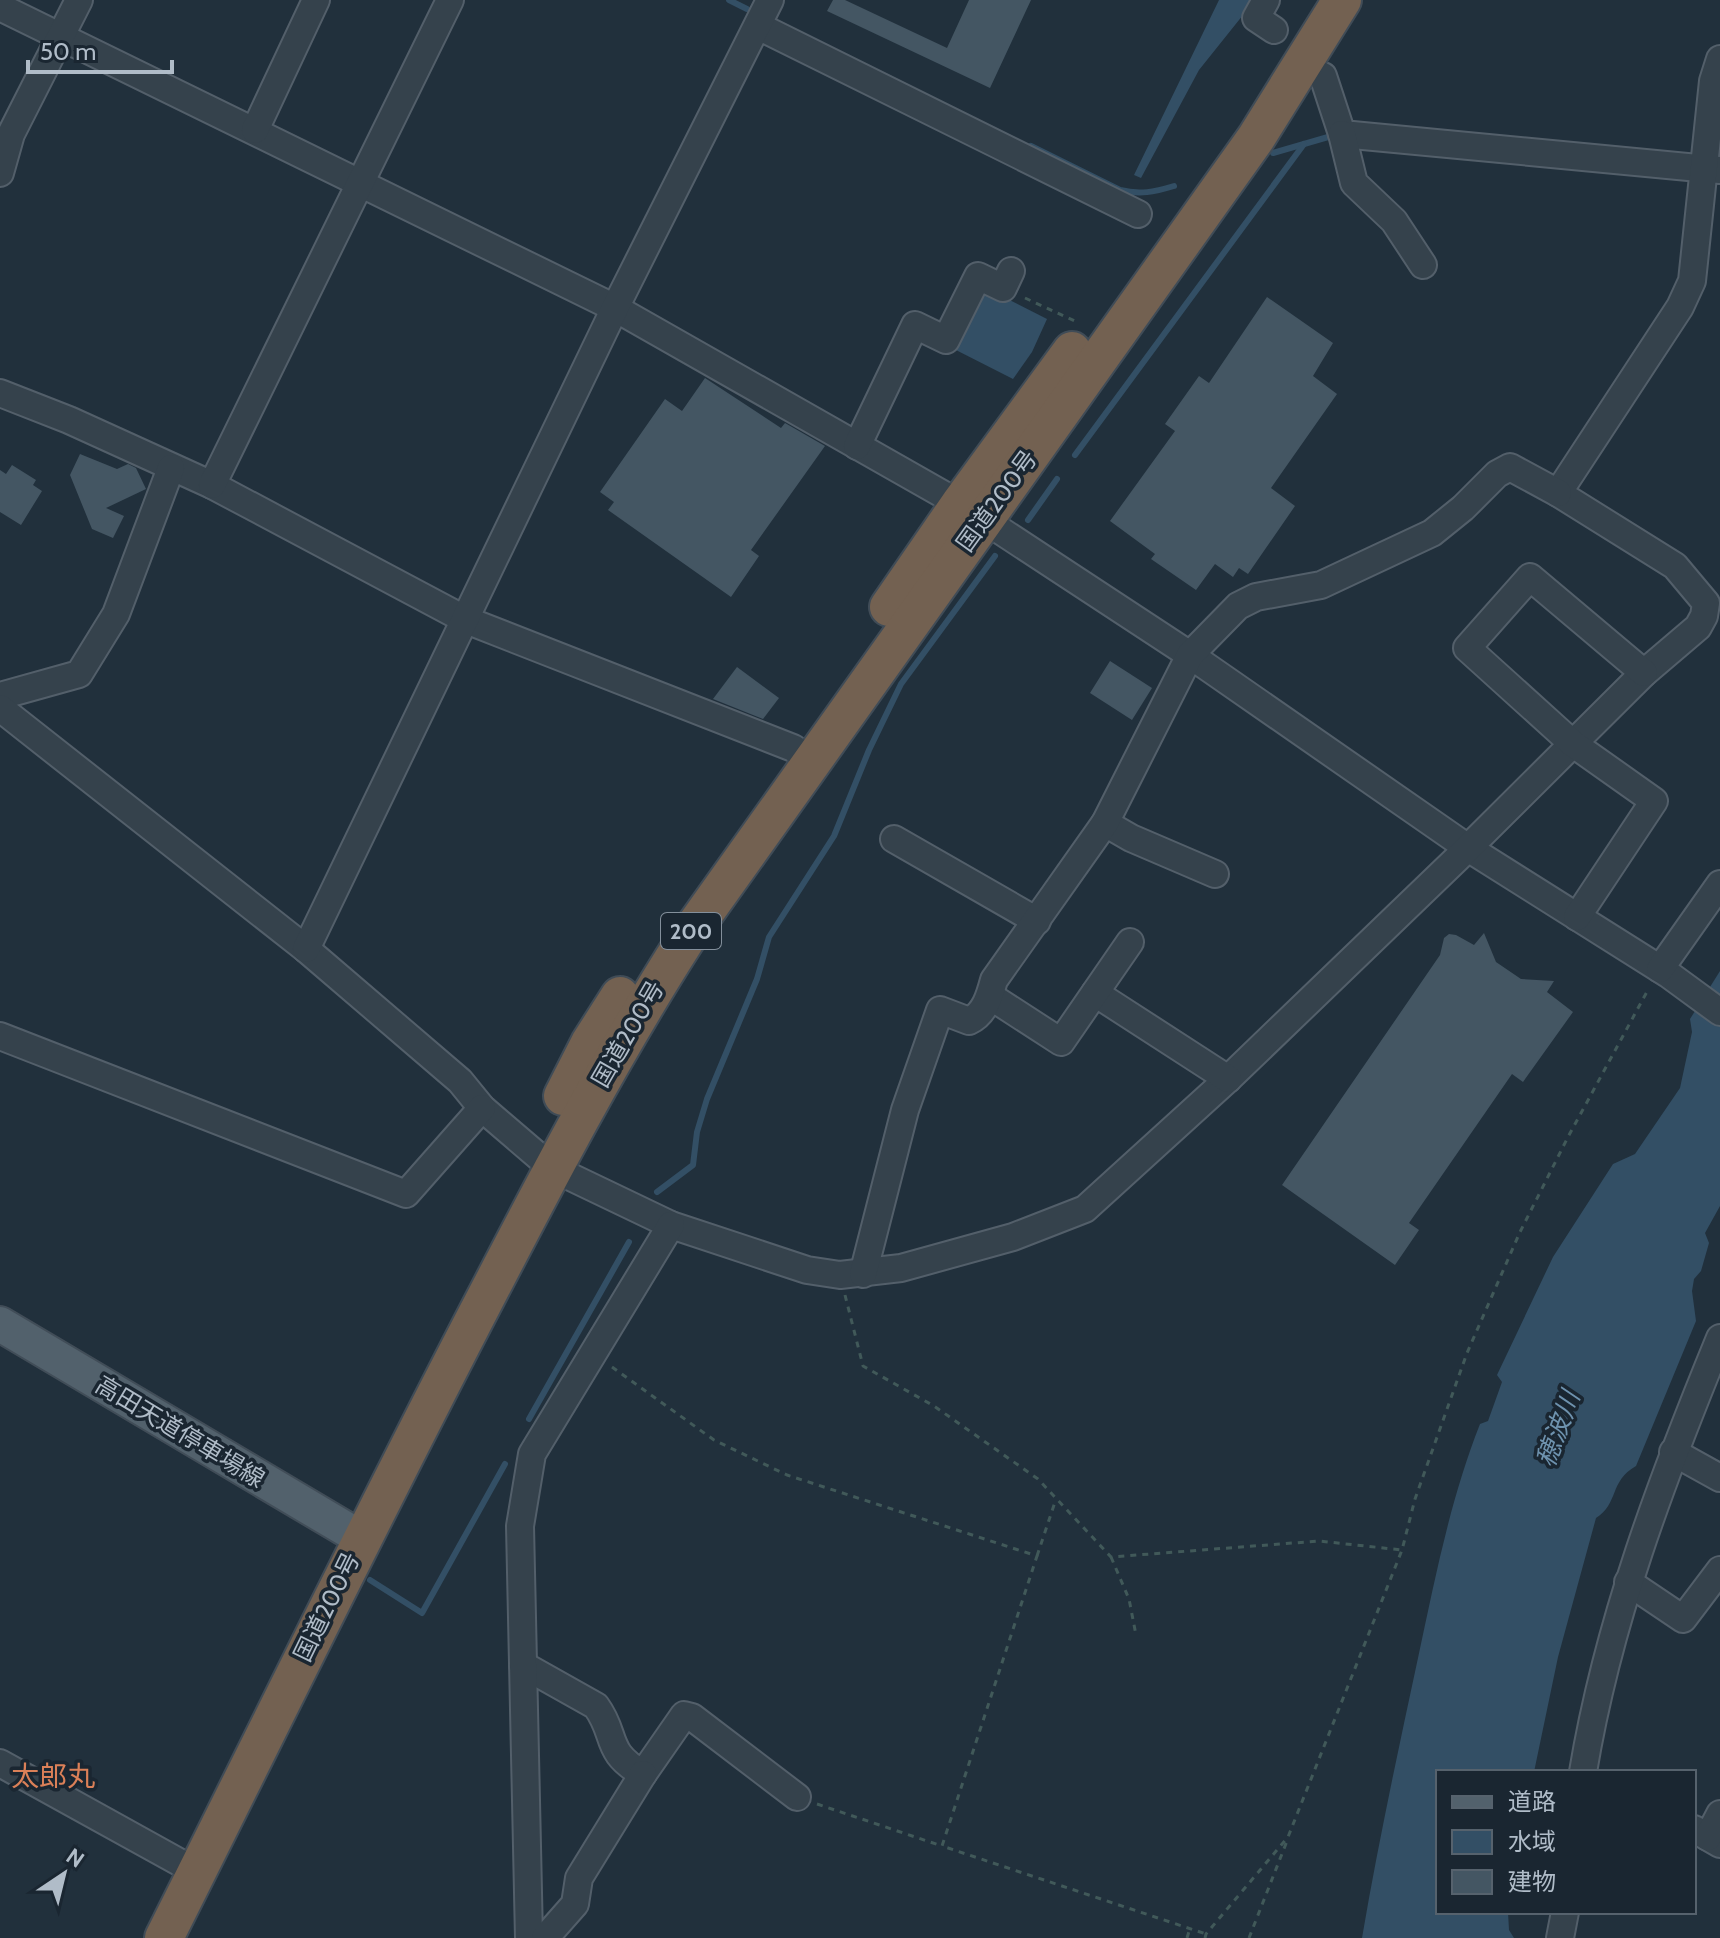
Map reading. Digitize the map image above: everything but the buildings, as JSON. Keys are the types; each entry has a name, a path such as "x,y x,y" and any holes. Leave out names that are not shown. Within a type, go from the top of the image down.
{"highway":[{"name":"国道200号","path":"164,1938 188,1867 352,1534 543,1161 803,754 1286,50 1316,0"},
{"name":"国道200号","path":"971,512 1256,138 1342,0"},
{"name":"国道200号","path":"140,1938 188,1867"}],"main road":[{"name":"高田天道停車場線","path":"0,1324 352,1534"}],"street":[{"path":"0,173 11,134 79,0"},
{"path":"255,130 316,0"},
{"path":"212,485 450,0"},
{"path":"306,949 615,308 770,0"},
{"path":"1266,0 1256,18 1274,30"},
{"path":"0,7 361,181 615,308 971,512 1190,655 1468,848 1664,972 1720,1012"},
{"path":"758,26 1138,214"},
{"path":"1558,493 1680,307 1692,281 1713,170 1713,81 1720,59"},
{"path":"1323,76 1354,183 1394,221 1423,265"},
{"path":"1342,134 1713,170"},
{"path":"857,446 915,325 946,340 978,276 1007,279"},
{"path":"0,393 69,420 212,485 466,620 803,754"},
{"path":"0,708 306,949 460,1081 482,1108 543,1161 671,1225 807,1270 852,1275 901,1268 1013,1237 1085,1209 1228,1079 1644,673 1712,616 1706,603 1675,566 1558,493 1510,467 1497,474 1432,533 1321,585 1256,597 1238,606 1190,655 1105,823 994,980 990,996 977,1017 969,1021 940,1010 852,1275"},
{"path":"0,696 79,674 116,614 171,468"},
{"path":"1577,917 1654,801 1572,743 1467,648 1530,577 1644,673"},
{"path":"1105,823 1131,838 1215,874"},
{"path":"894,839 1037,921"},
{"path":"1664,972 1720,884"},
{"path":"990,996 1061,1042 1130,942"},
{"path":"1095,993 1228,1079"},
{"path":"0,1036 406,1194 482,1108"},
{"path":"529,1938 520,1526 532,1454 671,1225"},
{"path":"1588,1769 1598,1695 1628,1582 1673,1452 1720,1338"},
{"path":"1673,1452 1720,1478"},
{"path":"1628,1582 1683,1619 1720,1570"},
{"path":"523,1665 596,1706 604,1717 614,1749 626,1764 643,1774"},
{"path":"545,1938 575,1904 579,1878 643,1774 684,1715 692,1717 797,1797"},
{"path":"0,1763 188,1867"},
{"path":"1560,1938 1565,1914"}],"path":[{"path":"1007,279 1075,321"},
{"path":"1249,1938 1402,1550 1415,1499 1462,1367 1514,1245 1568,1137 1664,972"},
{"path":"852,1275 863,1366 934,1406 1038,1479 1111,1557 1129,1599 1136,1635"},
{"path":"592,1353 714,1440 787,1475 1037,1556"},
{"path":"942,1846 1057,1499"},
{"path":"1111,1557 1319,1541 1402,1550"},
{"path":"797,1797 1190,1928 1206,1936 1288,1837"},
{"path":"1187,1938 1190,1928"}],"water":[{"path":"1219,0 1251,0 1243,15 1199,70 1141,178 1134,175"},
{"path":"980,285 1047,319 1032,352 1013,379 950,347"},
{"name":"穂波川","path":"1720,971 1720,1206 1705,1233 1709,1243 1701,1271 1694,1279 1692,1291 1696,1321 1636,1466 1622,1478 1608,1506 1596,1518 1558,1657 1534,1770 1436,1770 1436,1914 1508,1914 1509,1930 1514,1938 1362,1938 1388,1798 1444,1540 1469,1453 1480,1424 1488,1421 1502,1382 1497,1375 1553,1257 1613,1164 1635,1154 1680,1088 1692,1032 1690,1019"}],"waterway":[{"path":"729,0 747,9"},
{"path":"1273,153 1335,135"},
{"path":"1075,455 1304,144"},
{"path":"1031,146 1120,190 1147,192 1174,186"},
{"path":"1028,520 1057,479"},
{"path":"657,1192 693,1165 697,1132 707,1099 757,979 769,937 834,836 869,750 901,684 995,556"},
{"path":"529,1419 629,1242"},
{"path":"370,1580 422,1613 505,1464"}],"district":[{"name":"太郎丸","path":"53,1776"}]}
